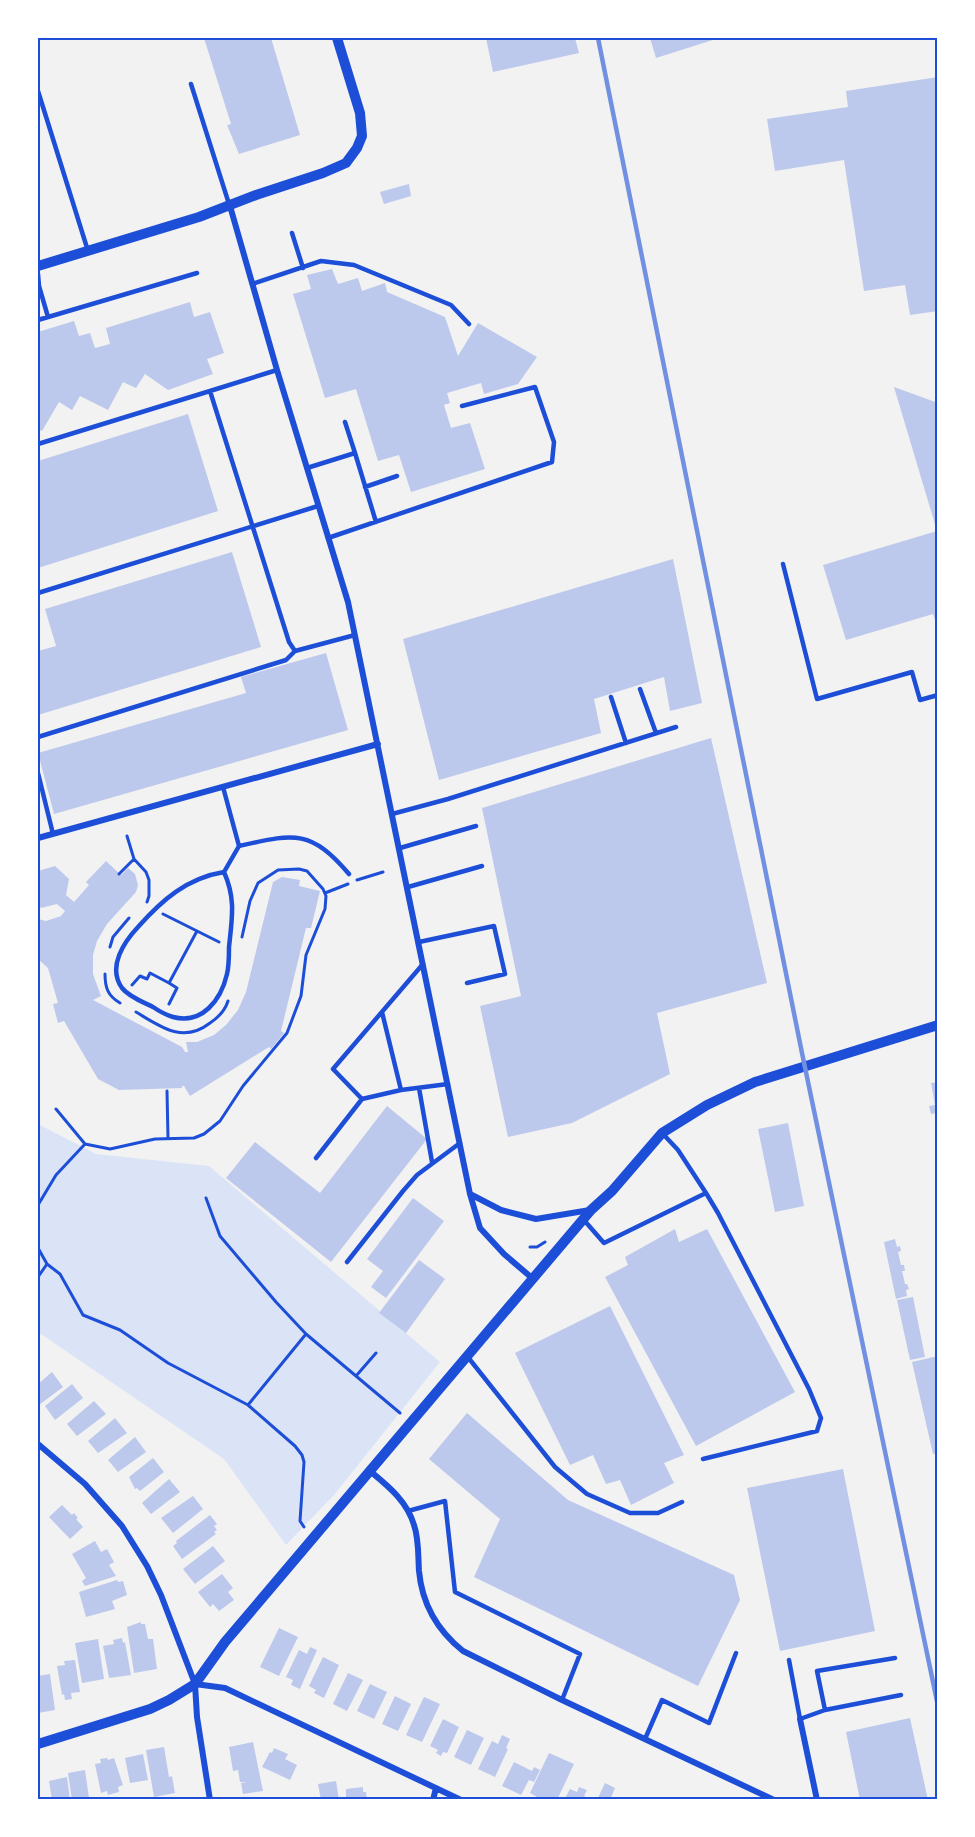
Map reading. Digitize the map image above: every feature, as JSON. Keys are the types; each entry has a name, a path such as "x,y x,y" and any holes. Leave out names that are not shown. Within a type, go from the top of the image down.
{"street":[{"path":"38,266 199,217 346,163 357,148 362,136 360,113 338,38"},
{"path":"230,206 348,603 470,1194 480,1228 504,1254 532,1278"},
{"path":"38,838 378,744"},
{"path":"38,1744 150,1709 195,1684 225,1642 532,1278 662,1133 707,1105 755,1082 938,1025"},
{"path":"470,1194 501,1210 536,1219 591,1210"},
{"path":"38,1444 85,1484 122,1526 147,1566 161,1595 195,1684 197,1717 210,1800"},
{"path":"370,1471 394,1492 408,1511 417,1538 421,1587 430,1612 452,1642 470,1655 561,1700 774,1800"},
{"path":"195,1684 225,1688 460,1800"},
{"path":"800,1719 817,1800"},
{"path":"433,1800 436,1788"}],"lane":[{"path":"191,84 230,206"},
{"path":"38,92 88,251"},
{"path":"292,233 303,268"},
{"path":"252,285 321,261 354,265 451,305 469,324"},
{"path":"38,320 197,273"},
{"path":"38,274 48,317"},
{"path":"38,444 277,370"},
{"path":"328,538 552,462 554,442 535,387 462,406"},
{"path":"210,391 289,642 295,651"},
{"path":"345,422 376,522"},
{"path":"307,468 355,453"},
{"path":"365,487 397,476"},
{"path":"38,593 318,506"},
{"path":"783,564 817,699 912,672 920,700 938,695"},
{"path":"38,736 286,660 295,651 355,635"},
{"path":"640,689 656,733"},
{"path":"611,697 626,743"},
{"path":"392,814 448,799 676,727"},
{"path":"38,773 53,834"},
{"path":"223,787 239,846 224,872 195,879 154,909 128,939 118,957 118,978 122,988 174,1017 186,1018 202,1014 215,1002 228,968 233,898 224,872"},
{"path":"400,848 476,826"},
{"path":"239,846 283,836 301,838 327,849 349,874"},
{"path":"408,887 482,866"},
{"path":"419,942 494,926 505,974 467,983"},
{"path":"362,1099 333,1070 423,964"},
{"path":"382,1012 401,1089"},
{"path":"316,1158 362,1099 401,1089 448,1084"},
{"path":"419,1088 432,1162"},
{"path":"662,1133 678,1150 718,1213 804,1379 820,1418 817,1431 703,1459"},
{"path":"346,1262 402,1191 432,1162 460,1143"},
{"path":"583,1219 604,1244 706,1193"},
{"path":"467,1356 555,1467 586,1494 630,1513 658,1513 682,1502"},
{"path":"408,1511 445,1501 455,1592 580,1654 561,1700"},
{"path":"645,1739 662,1700 709,1723 736,1653"},
{"path":"825,1710 817,1671 896,1658"},
{"path":"789,1660 800,1719 825,1710 901,1695"}],"path":[{"path":"127,836 130,848"},
{"path":"120,874 134,859"},
{"path":"154,909 229,947"},
{"path":"120,1003 140,976 147,979 150,973 169,983 197,931"},
{"path":"167,1091 168,1138"},
{"path":"38,1205 56,1175 85,1144 56,1109"},
{"path":"206,1198 220,1236 276,1302 306,1334 400,1413"},
{"path":"530,1247 547,1241"},
{"path":"38,1248 47,1264 60,1274 83,1315 120,1330 168,1363 248,1405 295,1446 304,1462 300,1521 304,1527"},
{"path":"38,1277 47,1264"},
{"path":"248,1405 306,1334"},
{"path":"356,1376 376,1353"}],"shaded area":[{"path":"40,1125 96,1154 209,1166 440,1362 334,1495 286,1545 224,1459 38,1332 38,1128"}],"building":[{"path":"204,38 271,38 300,135 239,154 227,125 231,124"},
{"path":"486,38 575,38 579,53 493,72"},
{"path":"650,38 719,38 656,58"},
{"path":"938,77 938,311 910,315 905,285 864,291 844,160 775,171 767,119 848,107 846,91"},
{"path":"409,184 411,196 384,204 380,192"},
{"path":"332,269 338,284 358,278 362,291 385,283 387,292 445,317 458,356 478,323 537,357 518,384 484,394 481,383 447,393 450,403 444,405 451,428 470,423 485,469 411,492 399,455 378,461 356,389 325,398 293,294 311,289 307,275"},
{"path":"190,302 194,317 210,312 224,353 207,359 213,374 168,390 145,374 136,388 123,382 108,410 80,396 72,410 59,402 42,431 38,429 38,332 74,321 79,336 90,333 95,348 110,344 106,328"},
{"path":"894,387 938,403 938,628 933,614 846,640 823,565 937,531"},
{"path":"188,414 218,511 38,568 38,461"},
{"path":"232,552 261,647 38,715 38,651 56,646 45,609"},
{"path":"673,559 702,703 670,711 664,677 594,699 601,733 439,780 403,639"},
{"path":"326,653 348,730 54,814 38,753 246,693 241,677"},
{"path":"711,738 767,983 657,1013 670,1074 572,1123 508,1137 480,1006 521,996 482,808"},
{"path":"106,861 121,875 128,868 135,874 138,885 136,892 107,924 97,941 93,955 93,974 101,996 93,1000 182,1047 185,1052 188,1052 186,1042 197,1042 214,1035 238,1010 246,992 273,882 282,877 300,880 299,886 320,891 311,928 306,928 281,1031 284,1033 271,1049 269,1047 190,1096 184,1086 182,1088 119,1090 98,1079 64,1021 58,1023 53,1004 58,1003 48,968 38,959 38,919 46,921 61,916 65,911 57,904 41,908 38,905 38,871 55,866 69,879 66,895 74,902 89,885 86,882"},
{"path":"938,1082 938,1113 931,1114 929,1106 935,1105 931,1083"},
{"path":"387,1106 427,1139 331,1262 226,1178 255,1142 320,1193"},
{"path":"788,1123 804,1206 775,1212 758,1129"},
{"path":"413,1198 444,1221 386,1298 371,1287 383,1271 367,1259"},
{"path":"675,1229 679,1242 707,1229 795,1392 696,1446 605,1277 628,1265 625,1257"},
{"path":"895,1239 897,1247 900,1246 901,1251 898,1252 901,1265 904,1265 905,1271 902,1271 905,1284 909,1289 906,1290 907,1296 896,1299 884,1242"},
{"path":"419,1260 445,1279 406,1333 379,1313"},
{"path":"913,1297 925,1357 910,1360 897,1300"},
{"path":"610,1306 684,1455 664,1463 674,1483 631,1505 620,1480 606,1484 593,1455 570,1465 515,1353"},
{"path":"938,1356 938,1453 933,1454 912,1362"},
{"path":"52,1372 63,1387 39,1405 38,1384"},
{"path":"72,1384 83,1398 55,1420 45,1406"},
{"path":"94,1401 106,1414 77,1436 67,1424"},
{"path":"467,1413 568,1500 734,1575 740,1600 698,1686 474,1577 500,1519 429,1459"},
{"path":"115,1418 127,1433 98,1453 88,1441"},
{"path":"135,1437 146,1452 118,1472 108,1460"},
{"path":"153,1458 164,1472 140,1491 135,1489 129,1477"},
{"path":"843,1469 875,1631 780,1651 747,1488"},
{"path":"169,1479 180,1492 151,1514 142,1503"},
{"path":"193,1496 203,1509 173,1533 161,1518"},
{"path":"62,1505 72,1515 74,1513 83,1527 70,1539 49,1517"},
{"path":"210,1515 217,1524 214,1526 217,1530 214,1532 216,1534 182,1559 173,1546 177,1543 176,1541"},
{"path":"95,1541 101,1552 107,1549 114,1562 109,1565 116,1576 85,1586 82,1581 86,1578 72,1554"},
{"path":"213,1546 225,1561 195,1584 183,1569"},
{"path":"222,1574 233,1588 228,1592 234,1600 219,1611 213,1604 210,1607 198,1592"},
{"path":"117,1580 118,1582 123,1581 127,1595 112,1601 115,1609 86,1617 79,1592"},
{"path":"141,1622 145,1624 148,1639 153,1639 157,1669 134,1673 127,1627"},
{"path":"279,1628 298,1637 279,1676 260,1667"},
{"path":"122,1638 123,1643 125,1642 131,1675 109,1678 103,1646 114,1644 113,1640"},
{"path":"98,1639 104,1679 82,1683 75,1643"},
{"path":"310,1647 317,1650 300,1689 291,1685 293,1680 286,1677 299,1650 307,1654"},
{"path":"323,1657 339,1665 324,1698 314,1693 316,1690 309,1686"},
{"path":"75,1660 80,1692 71,1693 72,1699 65,1700 57,1666 65,1665 64,1661"},
{"path":"348,1673 363,1680 347,1711 333,1704"},
{"path":"50,1674 55,1710 38,1713 38,1676"},
{"path":"370,1684 387,1692 374,1719 357,1711"},
{"path":"395,1696 411,1704 398,1731 382,1724"},
{"path":"424,1697 440,1704 422,1742 406,1735"},
{"path":"910,1718 928,1800 860,1800 846,1732"},
{"path":"443,1719 459,1727 447,1753 443,1752 441,1756 436,1753 438,1750 430,1746"},
{"path":"467,1730 484,1738 471,1765 454,1757"},
{"path":"502,1735 510,1739 506,1748 508,1749 495,1777 478,1769 492,1741 498,1744"},
{"path":"253,1742 263,1791 243,1794 241,1783 247,1782 240,1782 238,1770 233,1771 229,1747"},
{"path":"164,1747 169,1777 172,1776 175,1793 154,1797 146,1750"},
{"path":"274,1748 288,1754 285,1759 297,1765 290,1780 262,1767"},
{"path":"549,1753 574,1764 557,1800 536,1800 537,1797 530,1793"},
{"path":"143,1754 148,1780 130,1783 125,1758"},
{"path":"107,1758 108,1760 114,1758 123,1785 118,1787 119,1792 108,1795 107,1791 101,1793 95,1764 101,1763 100,1759"},
{"path":"514,1762 532,1771 534,1767 540,1770 534,1782 529,1780 521,1795 502,1786"},
{"path":"85,1770 89,1798 72,1800 68,1773"},
{"path":"67,1777 70,1800 52,1800 49,1781"},
{"path":"336,1781 339,1800 321,1800 318,1784"},
{"path":"605,1783 615,1788 610,1800 597,1800"},
{"path":"363,1787 367,1800 346,1800 346,1789"},
{"path":"579,1787 587,1790 584,1796 588,1798 587,1800 564,1800 570,1789 577,1792"}],"railway":[{"path":"598,38 802,1053 938,1706"}]}
